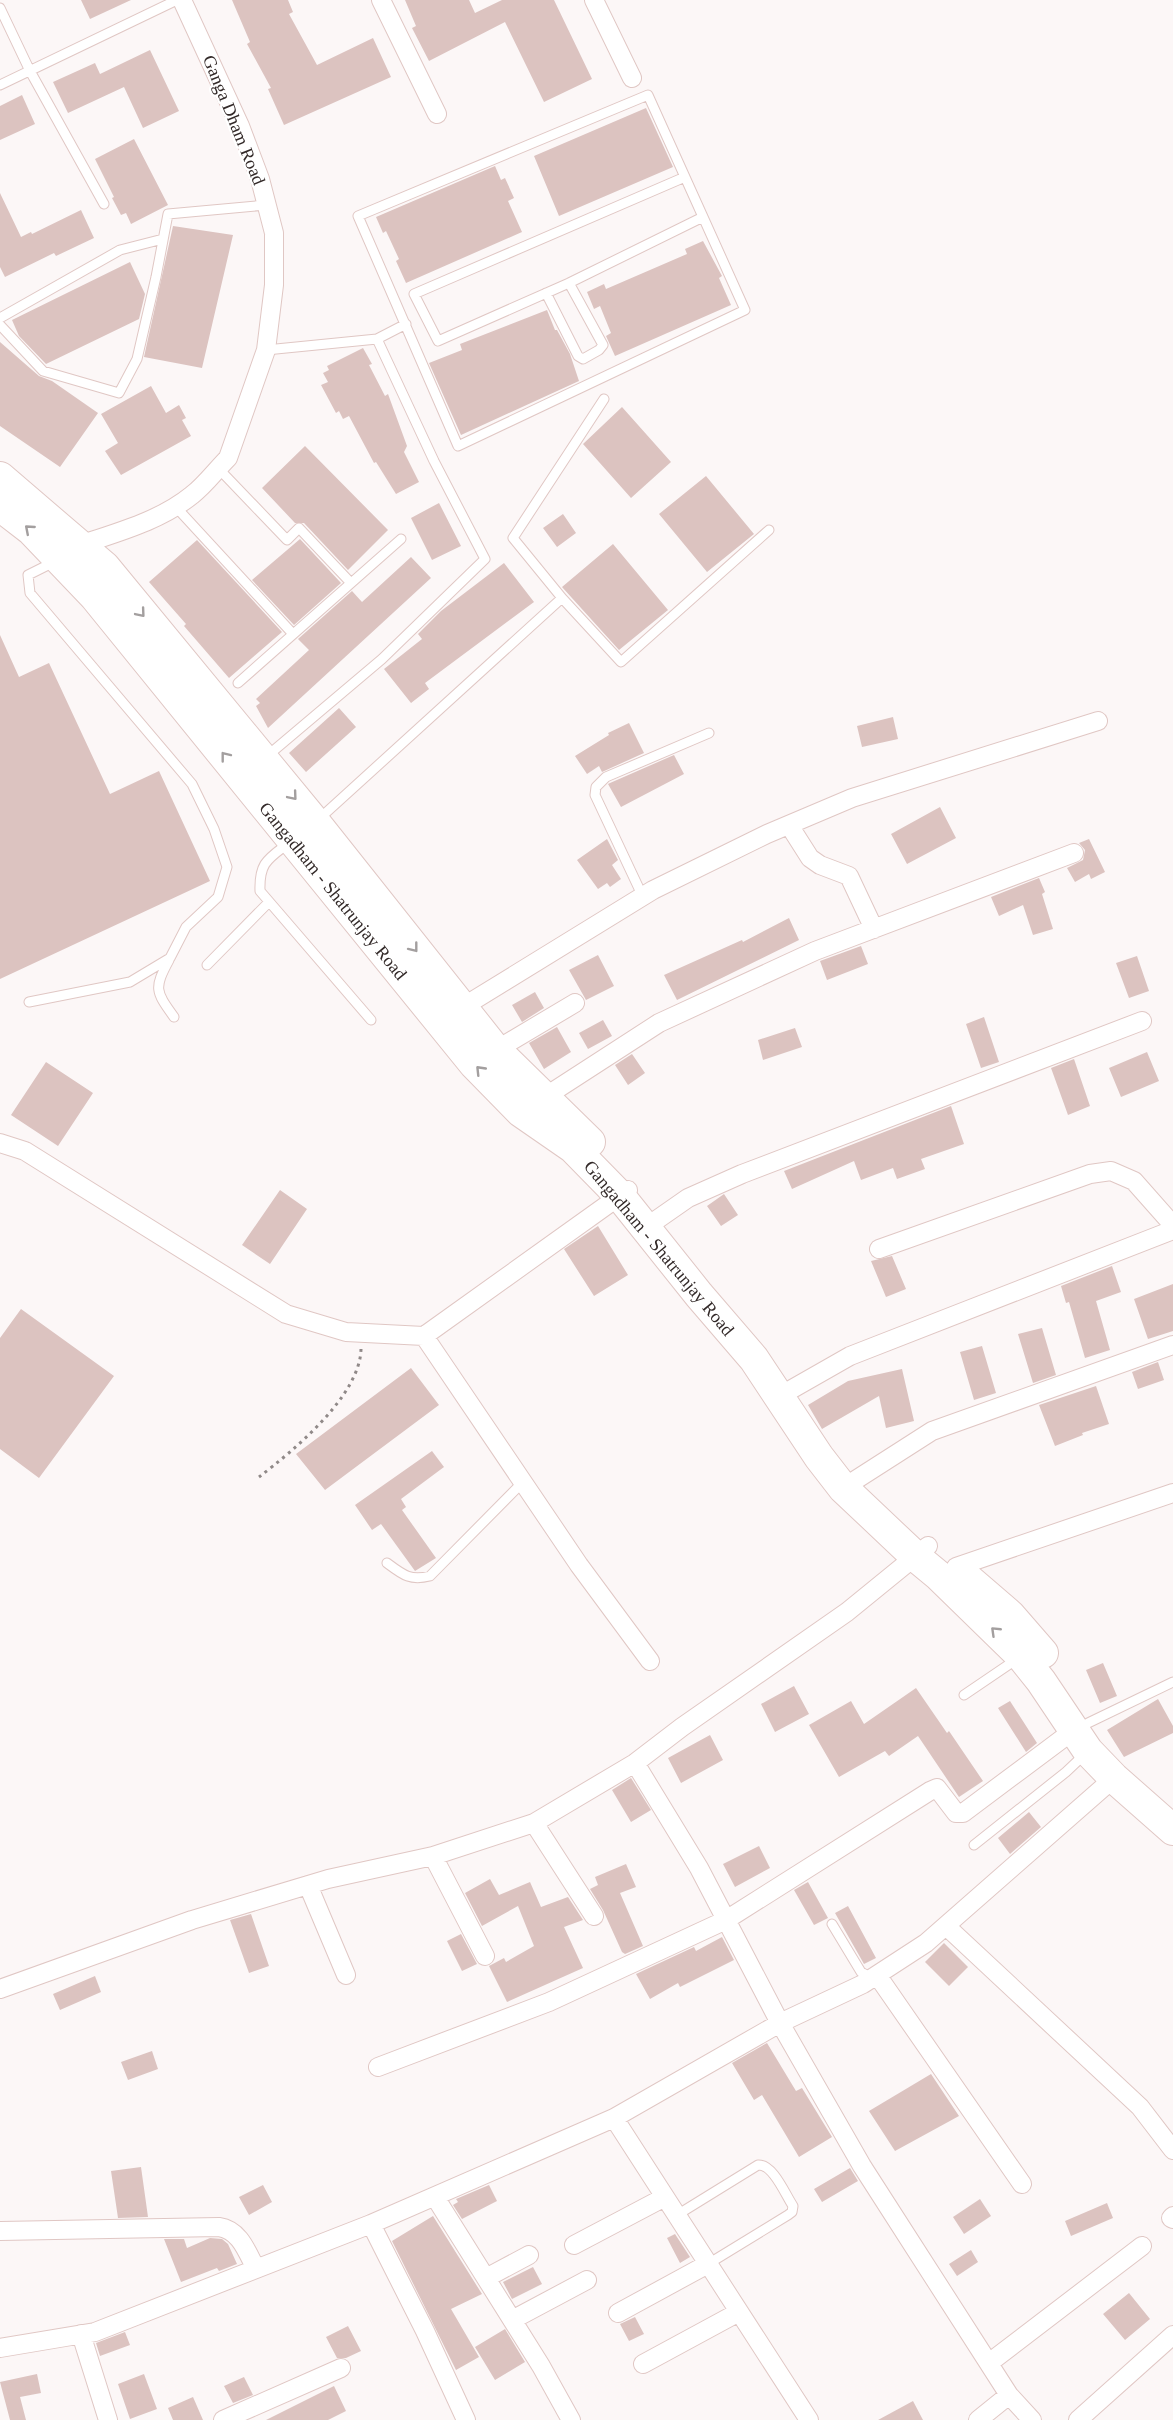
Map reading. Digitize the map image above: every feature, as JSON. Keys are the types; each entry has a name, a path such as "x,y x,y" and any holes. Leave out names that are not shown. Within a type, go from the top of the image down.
{"main road":[{"name":"Gangadham - Shatrunjay Road","path":"0,477 70,552 117,624 292,841 450,1015 496,1050 532,1105 573,1148 626,1192 651,1223 699,1295 783,1394 848,1485 922,1552 939,1576 1021,1656 1084,1735 1173,1830"},
{"name":"Gangadham - Shatrunjay Road","path":"0,506 31,530 70,552 105,567 315,822 450,1015 474,1064 532,1105"},
{"name":"Gangadham - Shatrunjay Road","path":"922,1552 956,1567 1010,1615 1058,1671 1084,1735"}],"street":[{"name":"Ganga Dham Road","path":"70,552 149,520 175,506 192,495 228,458 266,350 274,285 274,233 260,179 240,126 182,0"},
{"path":"381,0 437,114"},
{"path":"594,0 632,78"},
{"path":"450,1015 643,897 789,825 852,798 1098,721"},
{"path":"292,841 315,822"},
{"path":"789,825 810,858 820,865 849,876 874,929"},
{"path":"532,1105 659,1023 815,951 1074,853"},
{"path":"496,1050 575,1003"},
{"path":"651,1223 688,1198 742,1174 1142,1021"},
{"path":"0,1143 25,1151 286,1314 346,1332 424,1336 626,1192"},
{"path":"879,1249 1090,1174 1111,1172 1134,1181 1173,1225"},
{"path":"783,1394 850,1356 1173,1230"},
{"path":"424,1336 579,1565 650,1661"},
{"path":"848,1485 932,1431 1173,1345"},
{"path":"956,1567 1173,1493"},
{"path":"0,1989 192,1920 308,1885 433,1856 534,1823 634,1763 847,1611 922,1552"},
{"path":"378,2067 549,2002 726,1920 930,1791 937,1788 956,1813 963,1813 1084,1735"},
{"path":"634,1763 699,1868 780,2023 862,2166 1009,2395 1032,2420"},
{"path":"0,2349 95,2331 371,2224 614,2118 780,2023 875,1976 926,1943 1126,1780"},
{"path":"534,1823 594,1916"},
{"path":"433,1856 485,1956"},
{"path":"308,1885 346,1975"},
{"path":"946,1926 1140,2107 1173,2150"},
{"path":"875,1976 1022,2184"},
{"path":"614,2118 809,2420"},
{"path":"435,2197 571,2420"},
{"path":"574,2245 664,2197"},
{"path":"371,2224 425,2331 466,2420"},
{"path":"0,2231 226,2228 237,2235 256,2269"},
{"path":"989,2363 1142,2246"},
{"path":"486,2278 528,2254"},
{"path":"618,2313 708,2264"},
{"path":"512,2320 587,2280"},
{"path":"643,2364 739,2312"},
{"path":"81,2334 108,2420"},
{"path":"1078,2420 1173,2335"},
{"path":"223,2420 341,2368"},
{"path":"978,2420 1009,2395"}],"lane":[{"path":"0,85 177,0"},
{"path":"0,8 30,71 104,204"},
{"path":"648,95 703,217 745,310 458,446 358,216 648,95"},
{"path":"685,177 414,294 438,341 569,283 703,217"},
{"path":"0,325 43,371 119,393 137,359 168,214 266,205"},
{"path":"0,318 120,250 163,239"},
{"path":"546,293 578,356 583,359 599,350 603,345 569,283"},
{"path":"266,350 377,339 406,324"},
{"path":"263,760 382,659 485,559 434,461 377,339"},
{"path":"604,399 513,538 562,598 621,662 769,531"},
{"path":"218,468 287,540 298,528 351,583"},
{"path":"175,506 293,634"},
{"path":"238,683 400,539"},
{"path":"70,552 28,574 30,593 192,784 214,829 227,867 218,897 186,927 159,978 159,996 174,1017"},
{"path":"315,822 562,598"},
{"path":"643,897 595,795 596,787 606,777 709,733"},
{"path":"292,841 267,859 262,866 260,891 370,1020"},
{"path":"207,965 269,902"},
{"path":"29,1002 130,982 170,958"},
{"path":"387,1563 406,1577 417,1579 430,1576 523,1482"},
{"path":"964,1695 1021,1656"},
{"path":"974,1845 1066,1772 1084,1735 1173,1682"},
{"path":"832,1924 861,1972 875,1976"},
{"path":"676,2215 758,2165 769,2169 793,2206 792,2212 708,2264"}],"path":[{"path":"260,1477 300,1445 326,1417 347,1388 361,1357 361,1332"}],"building":[{"path":"81,0 131,0 90,19"},
{"path":"232,0 288,0 293,12 289,14 317,65 373,38 391,77 284,125 268,89 271,88 247,44 250,42"},
{"path":"405,0 469,0 475,13 502,0 554,0 592,79 544,102 505,22 429,61 412,28 416,26"},
{"path":"150,50 179,111 143,128 124,87 68,113 53,82 95,63 100,74"},
{"path":"22,95 35,124 0,140 0,106"},
{"path":"646,108 673,167 559,216 534,156"},
{"path":"134,139 168,205 131,224 126,213 121,215 95,159"},
{"path":"495,166 501,180 505,178 514,198 508,201 522,232 406,283 396,261 399,259 386,231 383,233 376,217"},
{"path":"0,193 21,237 81,210 94,238 56,256 54,253 5,277 0,267"},
{"path":"173,226 233,235 202,368 144,357"},
{"path":"703,241 722,276 719,278 731,305 615,356 606,336 611,333 600,306 594,309 587,292 604,284 606,289 687,254 685,249"},
{"path":"130,262 145,294 139,319 46,364 19,336 12,320"},
{"path":"547,310 555,330 570,354 579,381 461,435 429,363 462,350 460,344"},
{"path":"0,342 39,376 52,381 98,413 60,467 0,426"},
{"path":"363,348 385,396 388,394 407,446 404,452 419,482 396,494 376,462 374,463 349,416 343,419 339,411 336,413 321,385 328,382 323,373 329,370 327,366"},
{"path":"151,386 166,413 179,405 186,418 182,420 191,436 121,475 105,451 118,443 101,414"},
{"path":"622,407 671,462 631,498 583,444"},
{"path":"305,446 388,530 348,570 304,523 295,523 262,488"},
{"path":"706,476 754,534 707,572 659,514"},
{"path":"439,503 461,546 432,560 411,518"},
{"path":"563,514 576,533 557,547 543,528"},
{"path":"300,539 341,583 294,625 252,580"},
{"path":"197,540 282,632 229,678 149,582"},
{"path":"613,544 668,610 619,650 562,587"},
{"path":"411,557 431,578 268,728 256,706 260,703 256,699 309,650 298,639 352,591 362,602"},
{"path":"504,563 534,602 425,683 429,689 411,703 384,669 422,639 418,634 441,611"},
{"path":"0,635 19,677 49,663 110,794 159,771 210,881 0,979"},
{"path":"339,708 356,727 306,772 289,753"},
{"path":"893,717 898,739 862,747 857,726"},
{"path":"629,723 644,753 602,772 599,766 587,774 575,756 609,735 608,733"},
{"path":"674,755 684,774 621,807 608,784"},
{"path":"940,807 956,838 907,864 891,834"},
{"path":"607,839 618,860 612,865 621,879 610,887 607,883 598,889 577,860"},
{"path":"1089,839 1105,872 1091,879 1089,874 1075,882 1067,868 1083,860 1085,850 1079,843"},
{"path":"1039,878 1045,892 1042,894 1053,929 1033,935 1023,905 999,916 991,897"},
{"path":"789,918 799,940 677,1000 664,975 742,940 743,942"},
{"path":"861,946 868,964 827,980 820,961"},
{"path":"598,955 614,986 586,1000 569,970"},
{"path":"1137,956 1149,991 1129,998 1116,963"},
{"path":"535,992 544,1008 522,1022 512,1005"},
{"path":"984,1017 999,1062 981,1068 966,1024"},
{"path":"603,1020 612,1036 588,1049 579,1033"},
{"path":"557,1027 571,1052 544,1069 529,1043"},
{"path":"795,1028 802,1047 763,1060 758,1040"},
{"path":"1147,1052 1159,1081 1121,1097 1109,1068"},
{"path":"632,1054 645,1073 628,1085 615,1065"},
{"path":"1074,1059 1090,1106 1068,1115 1051,1068"},
{"path":"46,1062 93,1093 58,1146 11,1115"},
{"path":"951,1106 964,1144 921,1159 925,1169 897,1179 893,1168 861,1180 854,1161 792,1189 784,1171"},
{"path":"280,1190 307,1209 270,1264 242,1245"},
{"path":"724,1194 738,1215 721,1226 707,1206"},
{"path":"598,1226 628,1275 594,1296 564,1249"},
{"path":"892,1256 906,1289 886,1297 871,1261"},
{"path":"1112,1266 1121,1292 1096,1301 1110,1350 1085,1358 1069,1302 1066,1303 1061,1286"},
{"path":"1173,1284 1173,1331 1148,1339 1134,1299"},
{"path":"21,1309 114,1376 39,1478 0,1449 0,1338"},
{"path":"1042,1328 1056,1375 1033,1383 1018,1334"},
{"path":"982,1346 996,1393 974,1400 960,1352"},
{"path":"1158,1362 1164,1380 1138,1389 1132,1372"},
{"path":"411,1368 439,1405 325,1490 296,1454"},
{"path":"902,1369 914,1421 886,1428 879,1396 822,1429 808,1405 848,1381"},
{"path":"1096,1386 1109,1424 1082,1433 1083,1435 1055,1446 1039,1405"},
{"path":"432,1451 444,1467 401,1499 406,1507 402,1510 436,1558 415,1571 381,1524 372,1530 355,1505"},
{"path":"1103,1663 1117,1696 1100,1703 1086,1670"},
{"path":"794,1686 809,1714 775,1732 761,1704"},
{"path":"916,1688 983,1781 959,1797 918,1736 889,1756 885,1751 839,1777 809,1725 851,1701 864,1724"},
{"path":"1158,1699 1173,1726 1173,1733 1124,1757 1107,1730"},
{"path":"1010,1701 1037,1743 1026,1752 998,1708"},
{"path":"710,1735 723,1760 681,1783 668,1758"},
{"path":"631,1778 651,1810 631,1822 612,1790"},
{"path":"1029,1812 1041,1827 1010,1854 998,1838"},
{"path":"759,1846 770,1868 735,1887 723,1864"},
{"path":"626,1864 636,1887 620,1893 643,1946 625,1954 590,1889 598,1885 595,1877"},
{"path":"490,1879 499,1895 530,1882 541,1907 568,1897 583,1920 564,1927 583,1968 507,2002 489,1966 504,1958 506,1962 534,1946 518,1906 482,1926 465,1893"},
{"path":"808,1882 828,1918 814,1925 794,1890"},
{"path":"848,1906 876,1958 864,1964 835,1913"},
{"path":"251,1914 269,1966 249,1973 230,1920"},
{"path":"461,1934 477,1964 462,1971 447,1941"},
{"path":"722,1937 734,1960 680,1987 678,1983 650,1999 636,1974 694,1947 696,1951"},
{"path":"944,1943 968,1967 949,1986 925,1962"},
{"path":"95,1976 101,1992 60,2010 53,1994"},
{"path":"767,2043 796,2091 802,2088 832,2137 799,2157 762,2095 754,2100 732,2063"},
{"path":"152,2051 158,2069 128,2080 121,2062"},
{"path":"931,2074 959,2116 895,2151 869,2111"},
{"path":"141,2167 148,2217 118,2218 111,2171"},
{"path":"850,2168 858,2181 822,2202 814,2189"},
{"path":"263,2185 272,2202 249,2215 239,2197"},
{"path":"489,2185 497,2201 462,2219 453,2205 458,2202 456,2199"},
{"path":"980,2199 991,2216 964,2234 953,2217"},
{"path":"1107,2203 1113,2218 1071,2236 1065,2221"},
{"path":"433,2216 482,2294 451,2309 479,2357 456,2370 392,2241"},
{"path":"675,2234 690,2257 680,2263 667,2238"},
{"path":"210,2238 222,2239 228,2244 237,2264 219,2271 217,2268 181,2282 164,2239 184,2239 187,2248"},
{"path":"971,2250 978,2262 957,2276 949,2264"},
{"path":"533,2267 542,2284 512,2299 503,2282"},
{"path":"1129,2293 1150,2319 1125,2340 1103,2314"},
{"path":"635,2317 644,2334 629,2341 620,2324"},
{"path":"348,2326 361,2351 346,2358 337,2358 326,2337"},
{"path":"505,2329 525,2362 495,2380 475,2347"},
{"path":"125,2332 130,2345 100,2356 96,2343"},
{"path":"37,2374 41,2393 20,2397 26,2420 10,2420 0,2382"},
{"path":"144,2374 157,2409 130,2419 118,2384"},
{"path":"244,2377 253,2395 233,2403 224,2386"},
{"path":"334,2386 346,2411 328,2420 266,2420"},
{"path":"193,2397 203,2420 173,2420 168,2408"},
{"path":"913,2401 923,2420 878,2420"}]}
